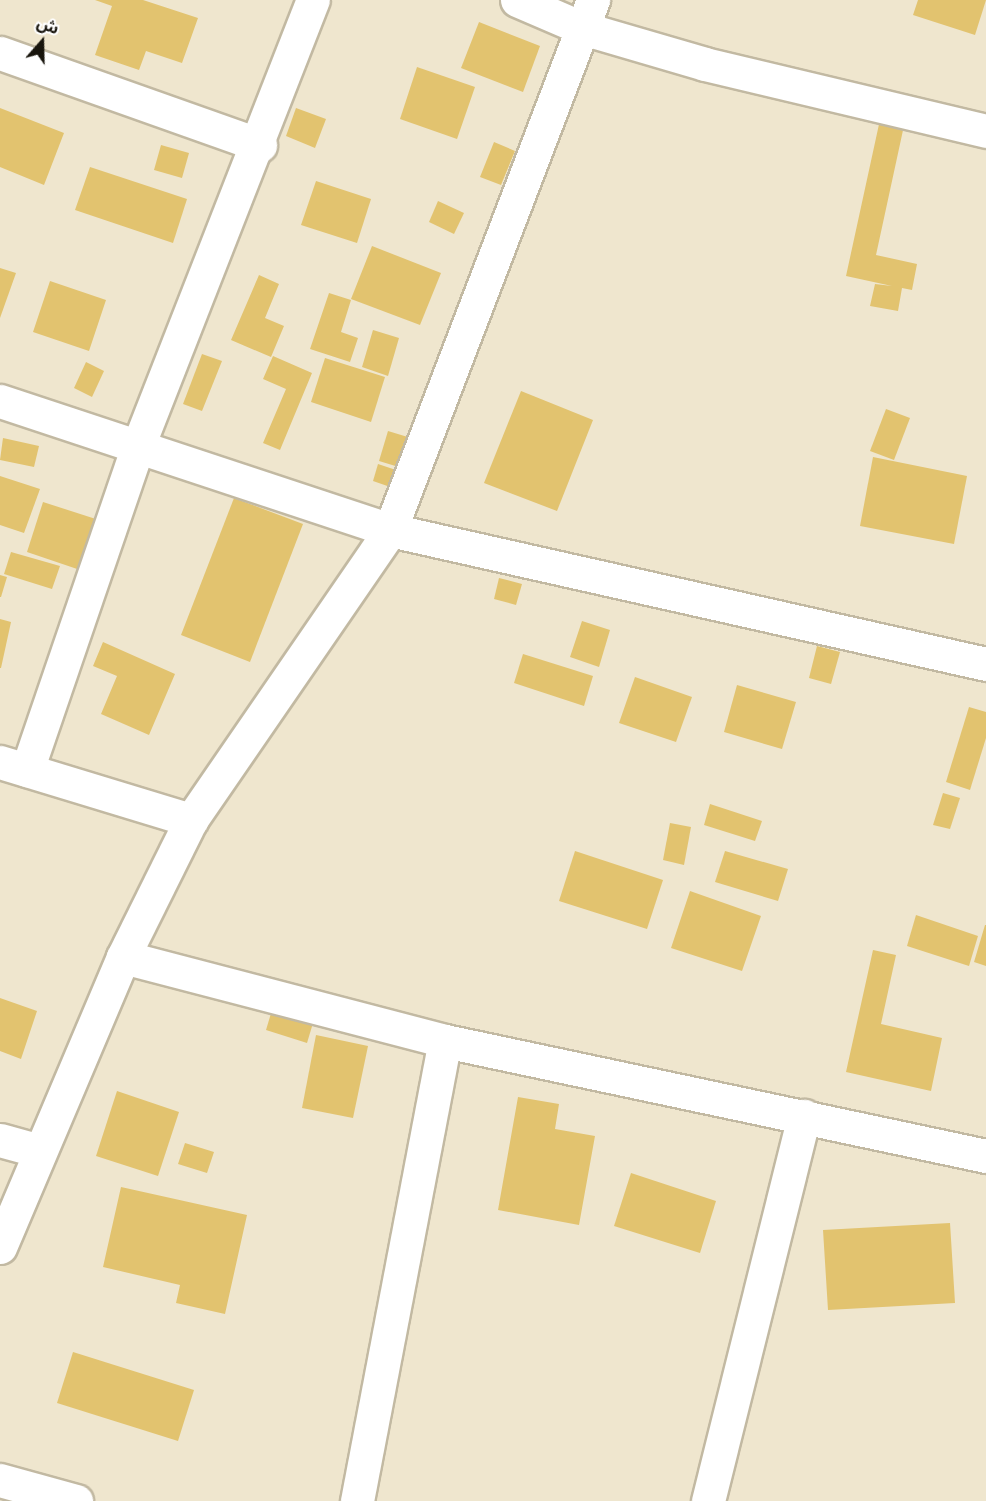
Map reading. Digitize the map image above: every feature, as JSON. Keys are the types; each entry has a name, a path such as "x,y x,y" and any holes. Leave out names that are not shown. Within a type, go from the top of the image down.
{"street":[{"path":"191,820 13,766 138,446 260,145 313,0"},
{"path":"517,0 587,14 705,64 986,131"},
{"path":"0,1247 123,957 191,820 390,530 587,14"},
{"path":"0,53 260,145"},
{"path":"0,401 390,530 986,664"},
{"path":"123,957 445,1041 986,1156"},
{"path":"357,1501 445,1041"},
{"path":"708,1501 804,1116"},
{"path":"0,1140 40,1151"},
{"path":"0,1480 76,1501"}],"building":[{"path":"95,0 143,0 198,18 182,63 146,51 139,70 95,55 112,6"},
{"path":"918,0 986,0 975,35 913,15"},
{"path":"479,22 540,46 523,92 461,68"},
{"path":"417,67 475,87 457,139 400,119"},
{"path":"0,108 64,133 44,185 0,167"},
{"path":"296,108 326,119 315,148 286,136"},
{"path":"881,115 905,121 876,255 917,264 912,290 902,288 898,311 870,306 875,284 892,286 846,276"},
{"path":"494,142 515,151 501,185 480,177"},
{"path":"161,145 189,153 182,178 154,170"},
{"path":"90,167 187,199 173,243 75,210"},
{"path":"316,181 371,199 357,243 301,225"},
{"path":"438,201 464,213 454,234 429,222"},
{"path":"372,246 441,273 420,325 351,299"},
{"path":"0,268 16,273 0,318"},
{"path":"259,275 279,284 265,318 284,326 271,357 231,340"},
{"path":"50,281 106,300 89,351 33,332"},
{"path":"329,293 351,300 341,332 358,338 350,362 310,349"},
{"path":"373,330 399,338 388,376 362,367"},
{"path":"202,354 222,361 202,411 183,404"},
{"path":"273,356 312,373 280,450 263,443 286,389 263,379"},
{"path":"325,358 385,377 371,422 311,402"},
{"path":"86,362 104,371 92,397 74,388"},
{"path":"521,391 593,420 557,511 484,483"},
{"path":"886,409 910,418 894,460 870,451"},
{"path":"388,431 411,438 402,468 379,461"},
{"path":"3,438 39,446 34,467 0,460"},
{"path":"873,457 967,476 954,544 860,526"},
{"path":"378,464 402,472 396,489 373,481"},
{"path":"0,476 40,489 24,533 0,525"},
{"path":"234,498 303,524 250,662 181,635"},
{"path":"43,502 102,521 86,572 27,552"},
{"path":"11,552 60,566 52,589 4,574"},
{"path":"0,575 7,577 1,597 0,597"},
{"path":"499,578 522,584 516,605 494,599"},
{"path":"0,619 11,622 1,668 0,668"},
{"path":"582,621 610,630 599,667 570,657"},
{"path":"103,642 175,674 149,735 101,714 117,676 93,666"},
{"path":"817,646 840,652 831,684 809,678"},
{"path":"523,654 593,676 584,706 514,683"},
{"path":"635,677 692,697 676,742 619,723"},
{"path":"737,685 796,702 782,749 724,732"},
{"path":"969,707 986,712 986,738 970,790 946,782"},
{"path":"943,793 960,798 950,829 933,825"},
{"path":"710,804 762,821 755,841 704,825"},
{"path":"670,823 691,827 684,865 663,860"},
{"path":"575,851 663,880 647,929 559,901"},
{"path":"725,851 788,869 778,901 715,882"},
{"path":"690,891 761,916 742,971 671,948"},
{"path":"916,915 978,936 969,966 907,946"},
{"path":"986,925 986,966 974,962"},
{"path":"873,950 896,955 881,1024 942,1038 931,1091 846,1072"},
{"path":"0,998 37,1011 21,1059 0,1051"},
{"path":"272,1010 313,1023 307,1043 266,1030"},
{"path":"316,1035 368,1046 353,1118 302,1108"},
{"path":"117,1091 179,1112 158,1176 96,1156"},
{"path":"518,1097 559,1104 555,1129 595,1136 579,1225 498,1210"},
{"path":"185,1143 214,1152 207,1173 178,1164"},
{"path":"631,1173 716,1201 700,1253 614,1226"},
{"path":"121,1187 247,1215 225,1314 176,1303 180,1285 103,1267"},
{"path":"950,1223 955,1303 828,1310 823,1230"},
{"path":"73,1352 194,1390 178,1441 57,1403"}]}
